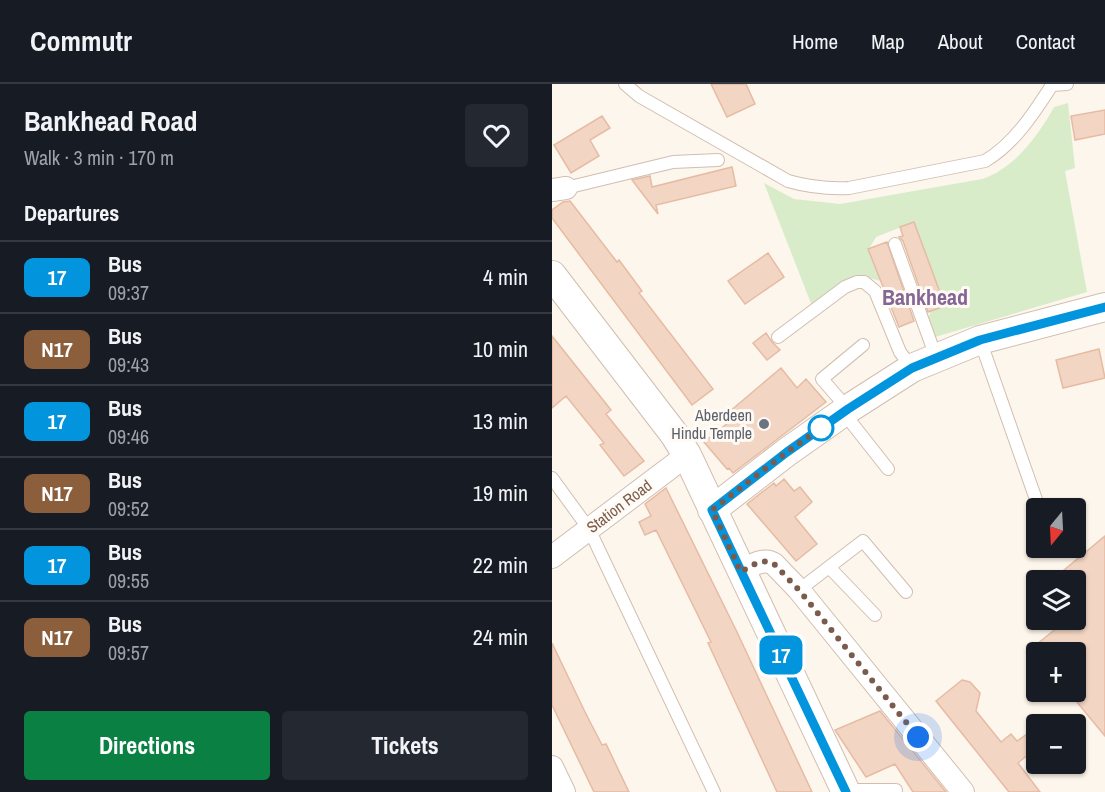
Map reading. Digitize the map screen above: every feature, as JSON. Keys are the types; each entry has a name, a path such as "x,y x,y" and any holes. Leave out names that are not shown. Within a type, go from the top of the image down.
{"street":[{"path":"552,275 674,434 687,455 846,791"},
{"path":"712,510 787,452 846,411 924,363 980,340 1105,307"},
{"name":"Station Road","path":"552,557 687,455"},
{"path":"741,572 755,564 770,561 799,590 963,792"},
{"path":"552,767 564,792"}],"lane":[{"path":"625,84 639,96 788,181 808,187 828,189 849,188 985,161 999,153 1031,116 1051,85 1067,84"},
{"path":"559,189 673,162 718,160"},
{"path":"894,244 924,363"},
{"path":"777,337 845,287 864,282 875,291 900,352 924,363"},
{"path":"980,340 1035,498"},
{"path":"863,345 822,379 888,469"},
{"path":"552,478 589,529 714,792"},
{"path":"799,590 863,541 906,592"},
{"path":"829,567 875,615"},
{"path":"846,791 896,790"}],"green space":[{"path":"1068,103 1075,168 1065,171 1087,292 935,337 926,322 931,311 945,305 914,222 876,237 869,249 881,281 865,277 812,306 764,183 794,199 840,204 982,179 1004,168 1015,159 1033,140 1054,107"}],"building":[{"path":"711,84 746,84 755,104 727,117"},
{"path":"1105,110 1105,134 1075,140 1071,116"},
{"path":"602,116 610,128 590,140 599,156 571,173 554,145"},
{"path":"732,167 736,186 656,205 658,214 632,180 650,176 652,187"},
{"path":"570,201 617,262 619,260 642,291 639,293 713,389 692,405 552,218 552,210 563,202"},
{"path":"914,222 945,306 928,312 903,241 899,237 903,236 900,227"},
{"path":"887,242 914,321 899,327 868,249"},
{"path":"768,253 784,277 745,304 728,281"},
{"path":"766,333 780,350 767,360 753,343"},
{"path":"552,336 611,410 606,414 644,461 624,476 600,445 604,443 566,396 552,408"},
{"path":"1099,349 1105,378 1063,388 1056,360"},
{"name":"Aberdeen Hindu Temple","path":"781,368 797,388 806,379 826,402 733,473 704,442 734,418 729,412"},
{"path":"784,479 794,491 800,487 812,502 795,517 817,544 796,561 747,504 774,483 776,486"},
{"path":"666,488 812,792 777,792 708,643 711,642 656,530 645,535 639,522 651,516 645,504"},
{"path":"1105,536 1105,736 1077,702 1086,702 1086,642 1040,642 1054,630 1086,630 1086,570 1064,570 1078,558 1086,558 1086,552"},
{"path":"552,643 602,745 606,744 629,792 594,792 552,705"},
{"path":"962,680 970,682 980,693 976,711 1001,742 1011,734 1017,741 1026,735 1026,756 1018,763 1040,792 1009,792 936,701"},
{"path":"880,711 946,792 913,792 895,764 866,777 835,730"}],"bus line":[{"name":"17","path":"846,792 712,510 787,452 912,368 980,340 1105,307"}],"place":[{"name":"Aberdeen Hindu Temple","path":"764,424"}],"district":[{"name":"Bankhead","path":"925,297"}],"route":[{"path":"821,428 828,423 712,510 741,572 763,562 770,561 774,564 799,590 918,737"}]}
